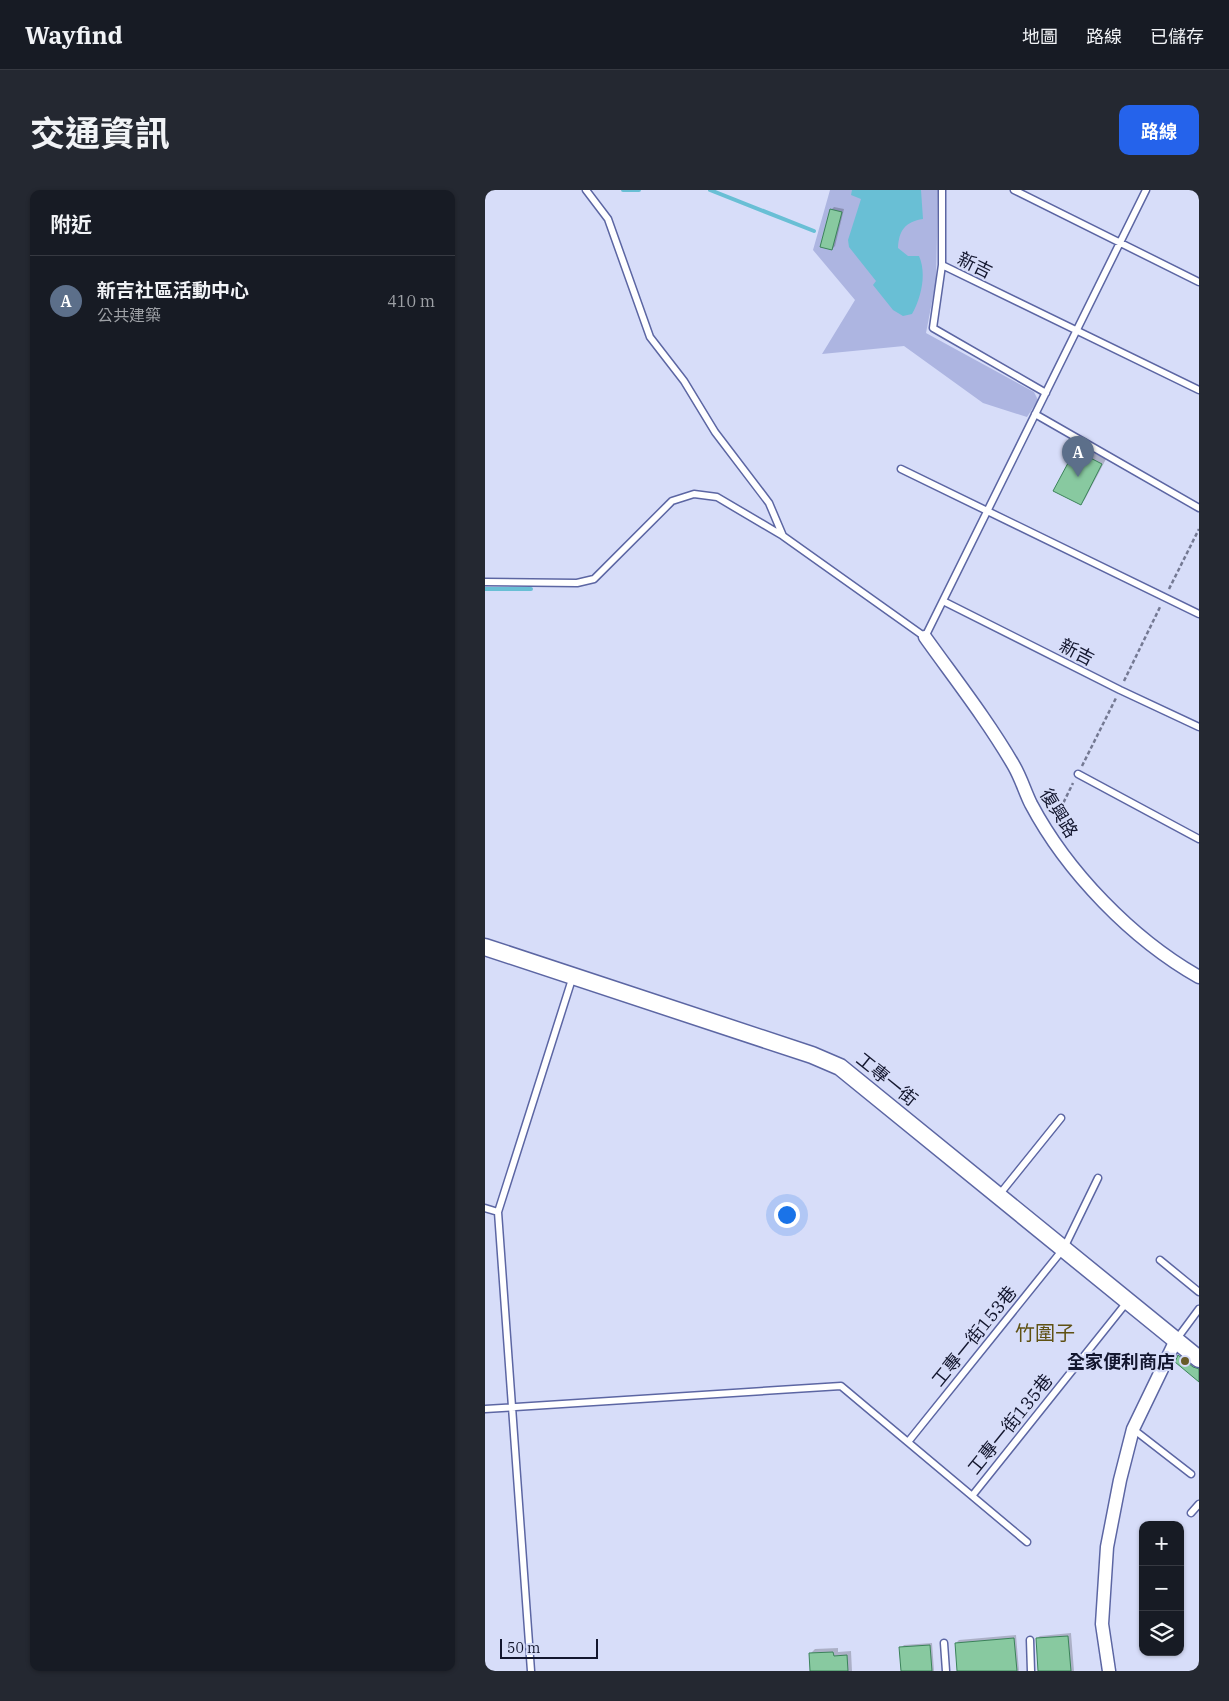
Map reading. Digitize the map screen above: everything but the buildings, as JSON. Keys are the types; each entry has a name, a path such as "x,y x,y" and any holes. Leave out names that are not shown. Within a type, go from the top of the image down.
{"street":[{"name":"復興路","path":"925,637 1014,766 1031,804 1049,833 1083,879 1127,925 1174,963 1199,977"},
{"name":"工專一街","path":"485,947 574,974 812,1054 841,1067 1199,1359"},
{"path":"1109,1671 1102,1624 1107,1547 1120,1480 1133,1429 1176,1340"}],"lane":[{"path":"586,190 609,219 650,337 684,381 715,432 769,504 783,536"},
{"name":"新吉","path":"942,190 942,265 933,328 1046,393"},
{"path":"1014,190 1119,244 1199,282"},
{"path":"485,582 577,583 594,579 672,501 694,494 717,497 783,536 925,637 1146,190"},
{"name":"新吉","path":"942,265 1199,390"},
{"path":"1035,414 1199,508"},
{"path":"901,469 1199,614"},
{"name":"新吉","path":"943,601 1199,728"},
{"path":"1078,774 1199,839"},
{"path":"531,1671 498,1212 574,974"},
{"path":"998,1196 1061,1118"},
{"name":"工專一街153巷","path":"908,1442 1064,1248 1098,1178"},
{"path":"485,1208 498,1212"},
{"path":"1160,1260 1199,1292"},
{"name":"工專一街135巷","path":"972,1496 1128,1301"},
{"path":"1176,1340 1199,1308"},
{"path":"485,1409 513,1409 841,1386 1027,1542"},
{"path":"1133,1429 1191,1474"},
{"path":"1191,1512 1199,1504"},
{"path":"1030,1640 1031,1671"},
{"path":"944,1643 946,1671"}],"shaded area":[{"path":"830,190 938,190 936,281 926,333 1034,392 1038,400 1027,417 983,403 904,346 822,354 855,300 813,250"},
{"path":"852,190 921,190 923,219 912,222 904,228 900,236 898,248 908,256 919,256 923,270 922,286 912,314 903,316 893,310 873,285 876,281 849,247 848,240 861,199 851,195"}],"waterway":[{"path":"623,190 639,190"},
{"path":"710,190 814,231"},
{"path":"485,589 531,589"}],"place":[{"name":"新吉社區活動中心","path":"1078,477"},
{"name":"全家便利商店","path":"1185,1361"}],"district":[{"name":"竹圍子","path":"1045,1332"}]}
